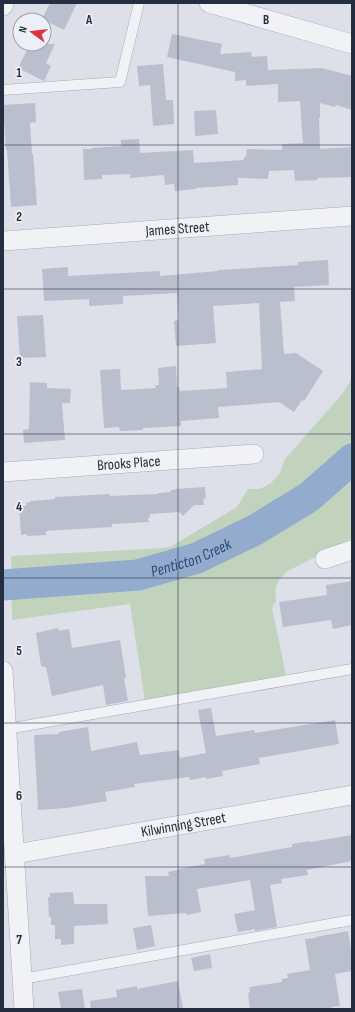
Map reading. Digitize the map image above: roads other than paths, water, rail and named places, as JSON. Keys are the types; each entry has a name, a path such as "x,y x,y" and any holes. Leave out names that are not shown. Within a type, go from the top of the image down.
{"street":[{"path":"213,4 352,44"},
{"name":"James Street","path":"3,241 352,216"},
{"name":"Brooks Place","path":"3,472 254,454"},
{"path":"325,559 352,550"},
{"path":"3,672 24,1009"},
{"name":"Kilwinning Street","path":"14,854 352,795"}],"lane":[{"path":"3,90 120,82 139,3"},
{"path":"7,729 352,669"},
{"path":"22,978 352,920"}],"waterway":[{"name":"Penticton Creek","path":"3,585 138,575 197,558 255,530 309,497 352,459"}]}
